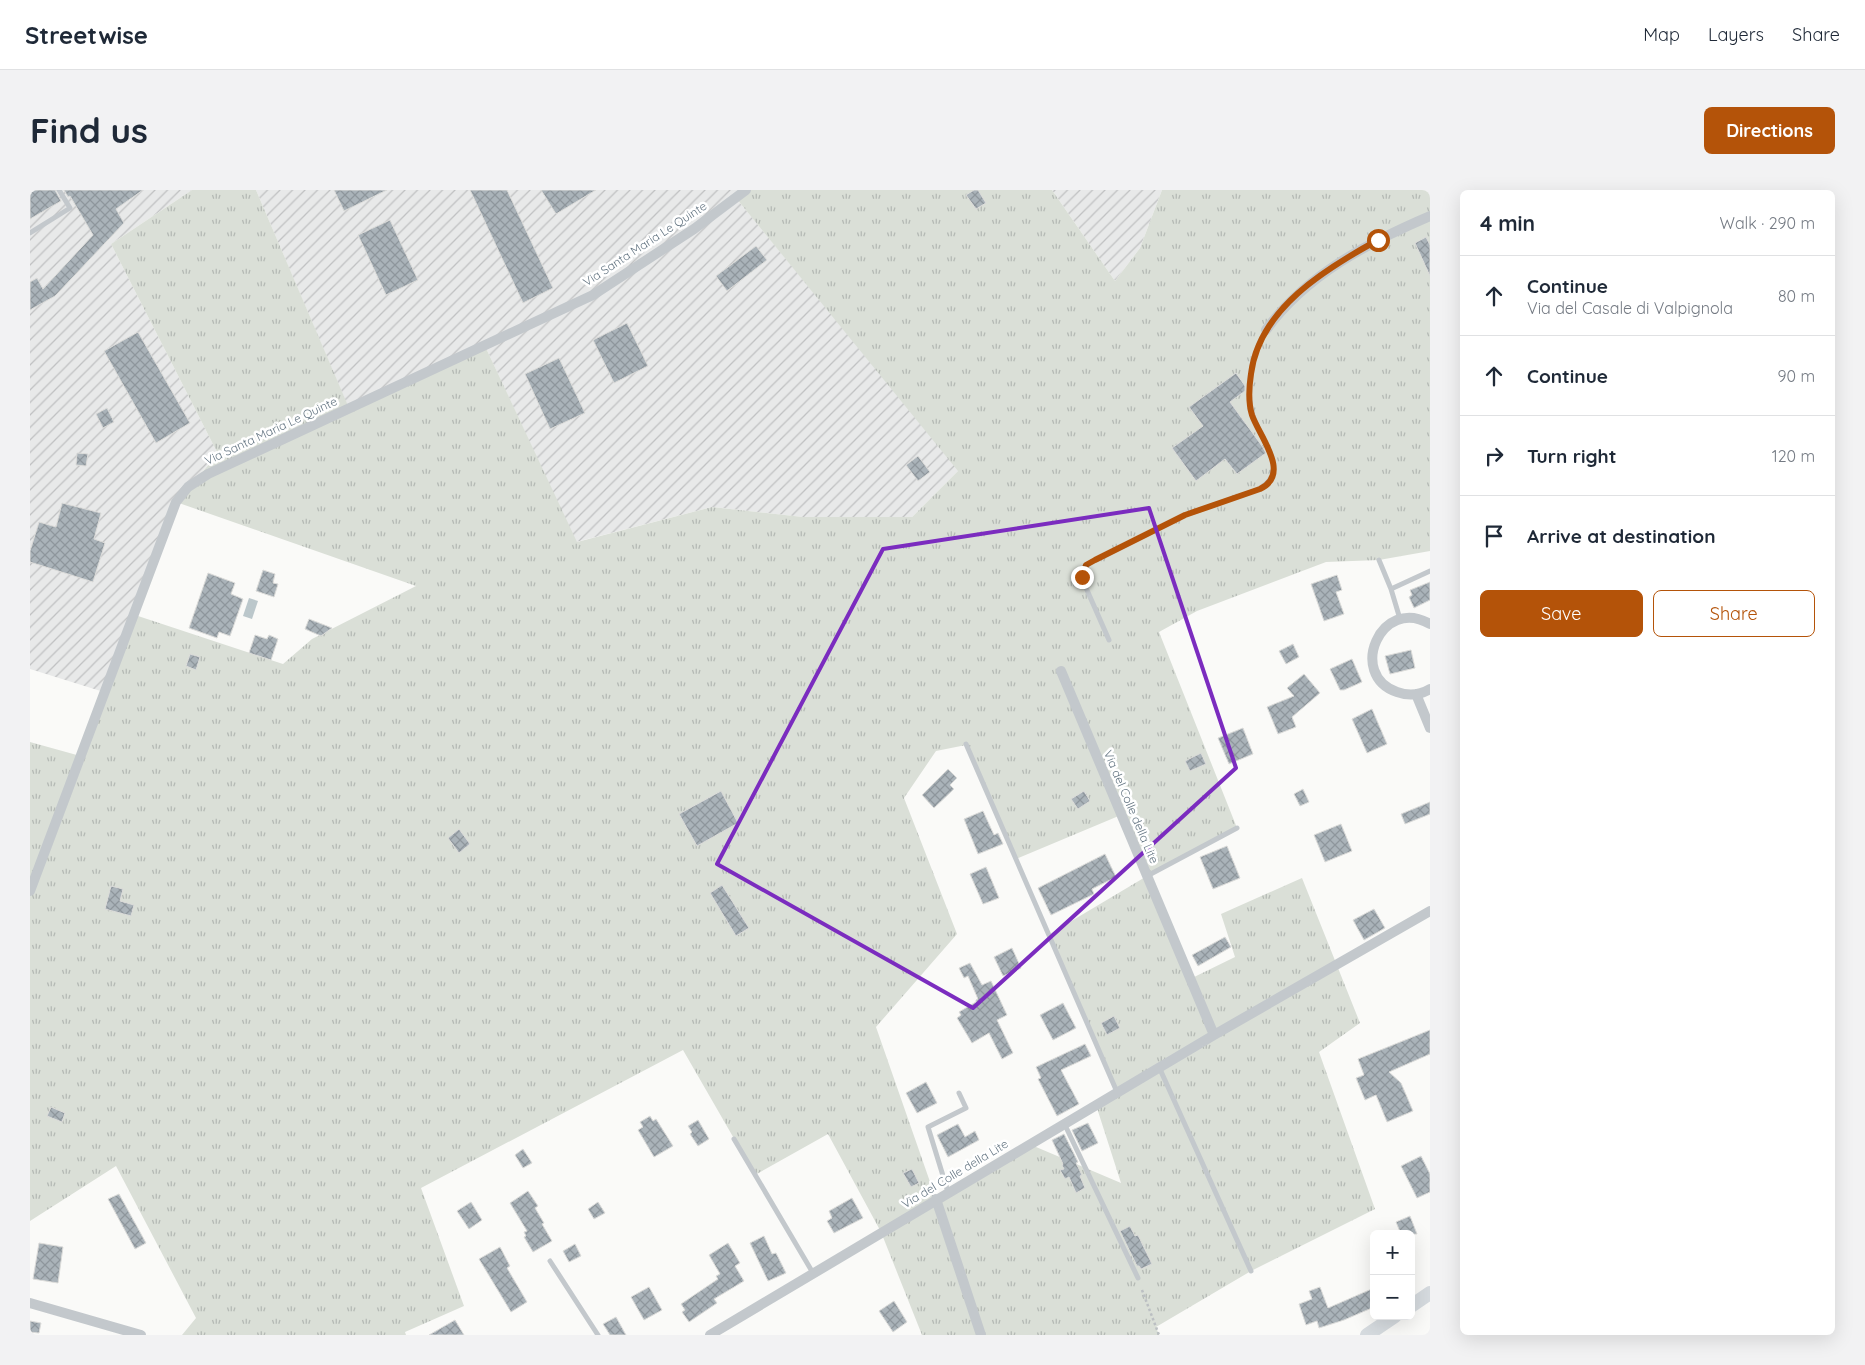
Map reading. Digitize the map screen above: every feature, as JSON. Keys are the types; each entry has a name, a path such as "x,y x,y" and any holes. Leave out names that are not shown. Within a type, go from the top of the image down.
{"street":[{"name":"Via Santa Maria Le Quinte","path":"30,891 176,502 188,487 208,474 593,294 694,229 746,190"},
{"path":"1266,330 1297,294 1334,267 1378,240 1430,216"},
{"path":"1430,624 1412,618 1400,619 1390,624 1378,637 1372,653 1377,675 1384,684 1394,691 1416,694 1430,689"},
{"name":"Via del Colle della Lite","path":"1061,671 1214,1035"},
{"path":"1416,694 1430,728"},
{"name":"Via del Colle della Lite","path":"710,1335 1159,1067 1430,911"},
{"path":"936,1199 981,1335"},
{"path":"1415,1303 1430,1293"},
{"path":"30,1302 141,1335"},
{"path":"1367,1335 1389,1320"}],"lane":[{"path":"30,233 70,208 59,190"},
{"path":"1109,640 1083,582 1083,572 1086,565 1185,515 1260,489 1270,482 1274,474 1273,461 1253,417 1250,399 1250,376 1253,359 1258,344 1266,330"},
{"path":"1378,560 1391,589 1400,619"},
{"path":"1391,589 1430,572"},
{"path":"966,744 1117,1092"},
{"path":"1147,876 1237,828"},
{"path":"1159,1067 1251,1271"},
{"path":"948,1192 928,1128 966,1108 959,1093"},
{"path":"1064,1123 1138,1278"},
{"path":"734,1139 813,1273"},
{"path":"550,1261 598,1335"}],"path":[{"path":"1142,1290 1160,1335"}],"highlighted area":[{"path":"1149,508 1236,768 973,1008 717,864 883,549"}],"shaded area":[{"path":"30,190 192,190 111,244 218,454 178,498 107,693 30,669"},
{"path":"256,190 746,190 736,198 959,470 912,517 803,517 712,507 576,542 485,346 349,409"},
{"path":"1052,190 1162,190 1140,248 1115,281"},
{"path":"249,598 258,601 252,619 243,616"}],"green space":[{"path":"192,190 256,190 349,408 485,346 577,542 712,507 803,517 912,517 958,471 736,198 746,190 1052,190 1115,281 1140,248 1162,190 1430,190 1430,551 1379,560 1326,562 1197,611 1159,632 1237,828 1147,876 1190,979 1235,957 1221,914 1302,878 1360,1023 1319,1052 1375,1209 1251,1271 1156,1327 1159,1335 922,1335 881,1232 828,1134 755,1175 683,1050 421,1188 464,1306 405,1332 406,1335 182,1335 196,1318 116,1166 30,1221 30,742 84,757 135,615 283,664 312,639 416,586 176,502 218,454 111,244","holes":["966,745 1016,859 1121,815 1147,876 1048,935 1117,1092 1096,1105 1121,1183 1029,1144 936,1199 876,1027 957,934 904,798 936,751"]}],"building":[{"path":"30,190 55,190 61,201 30,219"},
{"path":"64,190 143,190 116,209 124,223 55,296 30,310 30,282 37,278 43,289 93,235 70,196 68,197"},
{"path":"334,190 387,190 344,211"},
{"path":"470,190 507,190 553,288 523,303"},
{"path":"541,190 596,190 556,214"},
{"path":"974,190 978,190 986,203 976,209 966,195"},
{"path":"390,220 418,280 386,295 358,235"},
{"path":"1426,237 1430,245 1430,276 1415,243"},
{"path":"756,246 767,260 727,291 716,276"},
{"path":"627,323 648,366 614,383 593,340"},
{"path":"138,332 190,423 156,443 104,351"},
{"path":"559,358 585,413 550,429 525,374"},
{"path":"1236,373 1245,386 1245,391 1230,402 1266,453 1237,474 1225,459 1196,481 1172,448 1203,426 1189,407"},
{"path":"107,408 114,422 103,428 96,414"},
{"path":"77,453 88,454 86,466 76,465"},
{"path":"918,456 930,472 918,481 906,465"},
{"path":"62,503 101,513 94,539 105,543 93,582 30,562 30,551 39,522 56,527"},
{"path":"263,570 275,574 273,583 278,584 274,597 256,591"},
{"path":"208,573 235,583 231,594 243,599 230,636 219,632 217,638 189,628"},
{"path":"1337,575 1342,590 1336,592 1344,614 1324,621 1311,584"},
{"path":"1430,582 1430,600 1414,608 1409,597 1412,595 1410,590"},
{"path":"309,619 332,628 321,636 305,629"},
{"path":"255,635 267,639 269,635 278,639 271,660 249,653"},
{"path":"1293,644 1299,657 1286,664 1279,651"},
{"path":"1411,650 1415,668 1390,674 1385,656"},
{"path":"190,654 200,657 196,670 186,666"},
{"path":"1352,659 1362,682 1340,690 1330,669"},
{"path":"1304,674 1320,693 1292,717 1296,727 1278,734 1267,707 1294,696 1287,688"},
{"path":"1372,709 1387,744 1367,753 1352,719"},
{"path":"1243,728 1253,754 1229,764 1218,738"},
{"path":"1201,753 1206,764 1190,771 1185,761"},
{"path":"948,769 957,778 950,785 954,789 934,808 922,795"},
{"path":"1303,789 1309,802 1300,806 1294,794"},
{"path":"721,791 738,823 697,846 679,814"},
{"path":"1084,791 1090,801 1078,809 1071,799"},
{"path":"1430,802 1430,814 1405,824 1401,814"},
{"path":"983,811 994,835 998,833 1003,844 978,854 964,819"},
{"path":"1341,824 1352,851 1325,862 1314,835"},
{"path":"459,829 470,844 459,853 448,838"},
{"path":"1227,846 1240,878 1213,889 1200,857"},
{"path":"1105,854 1116,877 1092,889 1094,894 1051,915 1038,888"},
{"path":"986,867 999,898 983,904 970,874"},
{"path":"722,885 749,928 736,936 710,893"},
{"path":"111,886 123,889 120,901 134,905 131,916 105,909"},
{"path":"1374,909 1385,928 1364,940 1353,920"},
{"path":"1225,937 1231,947 1198,966 1192,955"},
{"path":"1012,948 1021,968 1003,976 994,957"},
{"path":"970,963 982,985 991,981 1007,1015 997,1020 1013,1053 1002,1059 989,1033 972,1043 957,1018 961,1015 959,1012 978,999 968,976 964,978 959,968"},
{"path":"1063,1003 1076,1028 1053,1040 1040,1015"},
{"path":"1114,1016 1120,1028 1107,1035 1101,1023"},
{"path":"1430,1030 1430,1054 1389,1072 1401,1083 1413,1111 1387,1122 1376,1095 1365,1100 1356,1078 1364,1075 1358,1059"},
{"path":"1085,1044 1091,1056 1061,1070 1079,1104 1057,1116 1038,1079 1041,1078 1036,1067"},
{"path":"926,1082 937,1103 917,1113 906,1093"},
{"path":"51,1107 65,1113 62,1122 47,1116"},
{"path":"650,1116 653,1121 656,1119 673,1146 654,1157 638,1130 643,1127 640,1122"},
{"path":"698,1120 709,1139 698,1146 690,1134 692,1132 688,1126"},
{"path":"1088,1123 1098,1143 1082,1151 1072,1130"},
{"path":"958,1124 965,1137 975,1131 979,1140 948,1157 937,1135"},
{"path":"1064,1134 1078,1162 1076,1163 1082,1175 1080,1176 1085,1188 1076,1193 1069,1177 1065,1179 1060,1170 1064,1169 1063,1164 1052,1140"},
{"path":"523,1149 532,1163 523,1168 515,1155"},
{"path":"1421,1156 1430,1174 1430,1192 1417,1198 1401,1166"},
{"path":"912,1169 919,1183 911,1187 903,1173"},
{"path":"528,1191 538,1206 535,1208 552,1241 533,1252 524,1237 526,1236 524,1232 527,1231 510,1203"},
{"path":"119,1194 146,1243 135,1249 108,1199"},
{"path":"852,1198 863,1218 834,1233 827,1221 832,1218 829,1211"},
{"path":"471,1202 482,1220 469,1229 457,1211"},
{"path":"598,1202 605,1213 594,1219 588,1209"},
{"path":"1410,1216 1417,1234 1415,1234 1415,1230 1399,1230 1396,1222"},
{"path":"1130,1226 1135,1236 1138,1235 1152,1264 1141,1269 1137,1266 1120,1231"},
{"path":"764,1236 772,1254 776,1253 786,1273 768,1281 750,1243"},
{"path":"39,1243 63,1247 58,1283 33,1279"},
{"path":"728,1243 740,1263 735,1266 744,1281 714,1299 717,1303 689,1322 682,1312 685,1310 681,1304 718,1279 716,1276 720,1274 709,1255"},
{"path":"575,1244 581,1256 569,1262 563,1251"},
{"path":"500,1247 510,1266 507,1268 527,1302 511,1312 479,1259"},
{"path":"649,1287 662,1310 644,1320 631,1297"},
{"path":"1320,1287 1328,1308 1370,1290 1370,1309 1319,1328 1317,1321 1306,1325 1299,1304 1312,1299 1309,1291"},
{"path":"894,1301 907,1322 893,1332 879,1311"},
{"path":"616,1317 626,1335 610,1335 603,1324"},
{"path":"455,1320 464,1335 429,1335"},
{"path":"30,1321 41,1323 39,1333 30,1332"}],"route":[{"path":"1082,577 1086,565 1161,526 1185,515 1260,489 1270,482 1274,474 1273,461 1250,407 1250,376 1258,344 1270,324 1297,294 1341,262 1378,240"}]}
